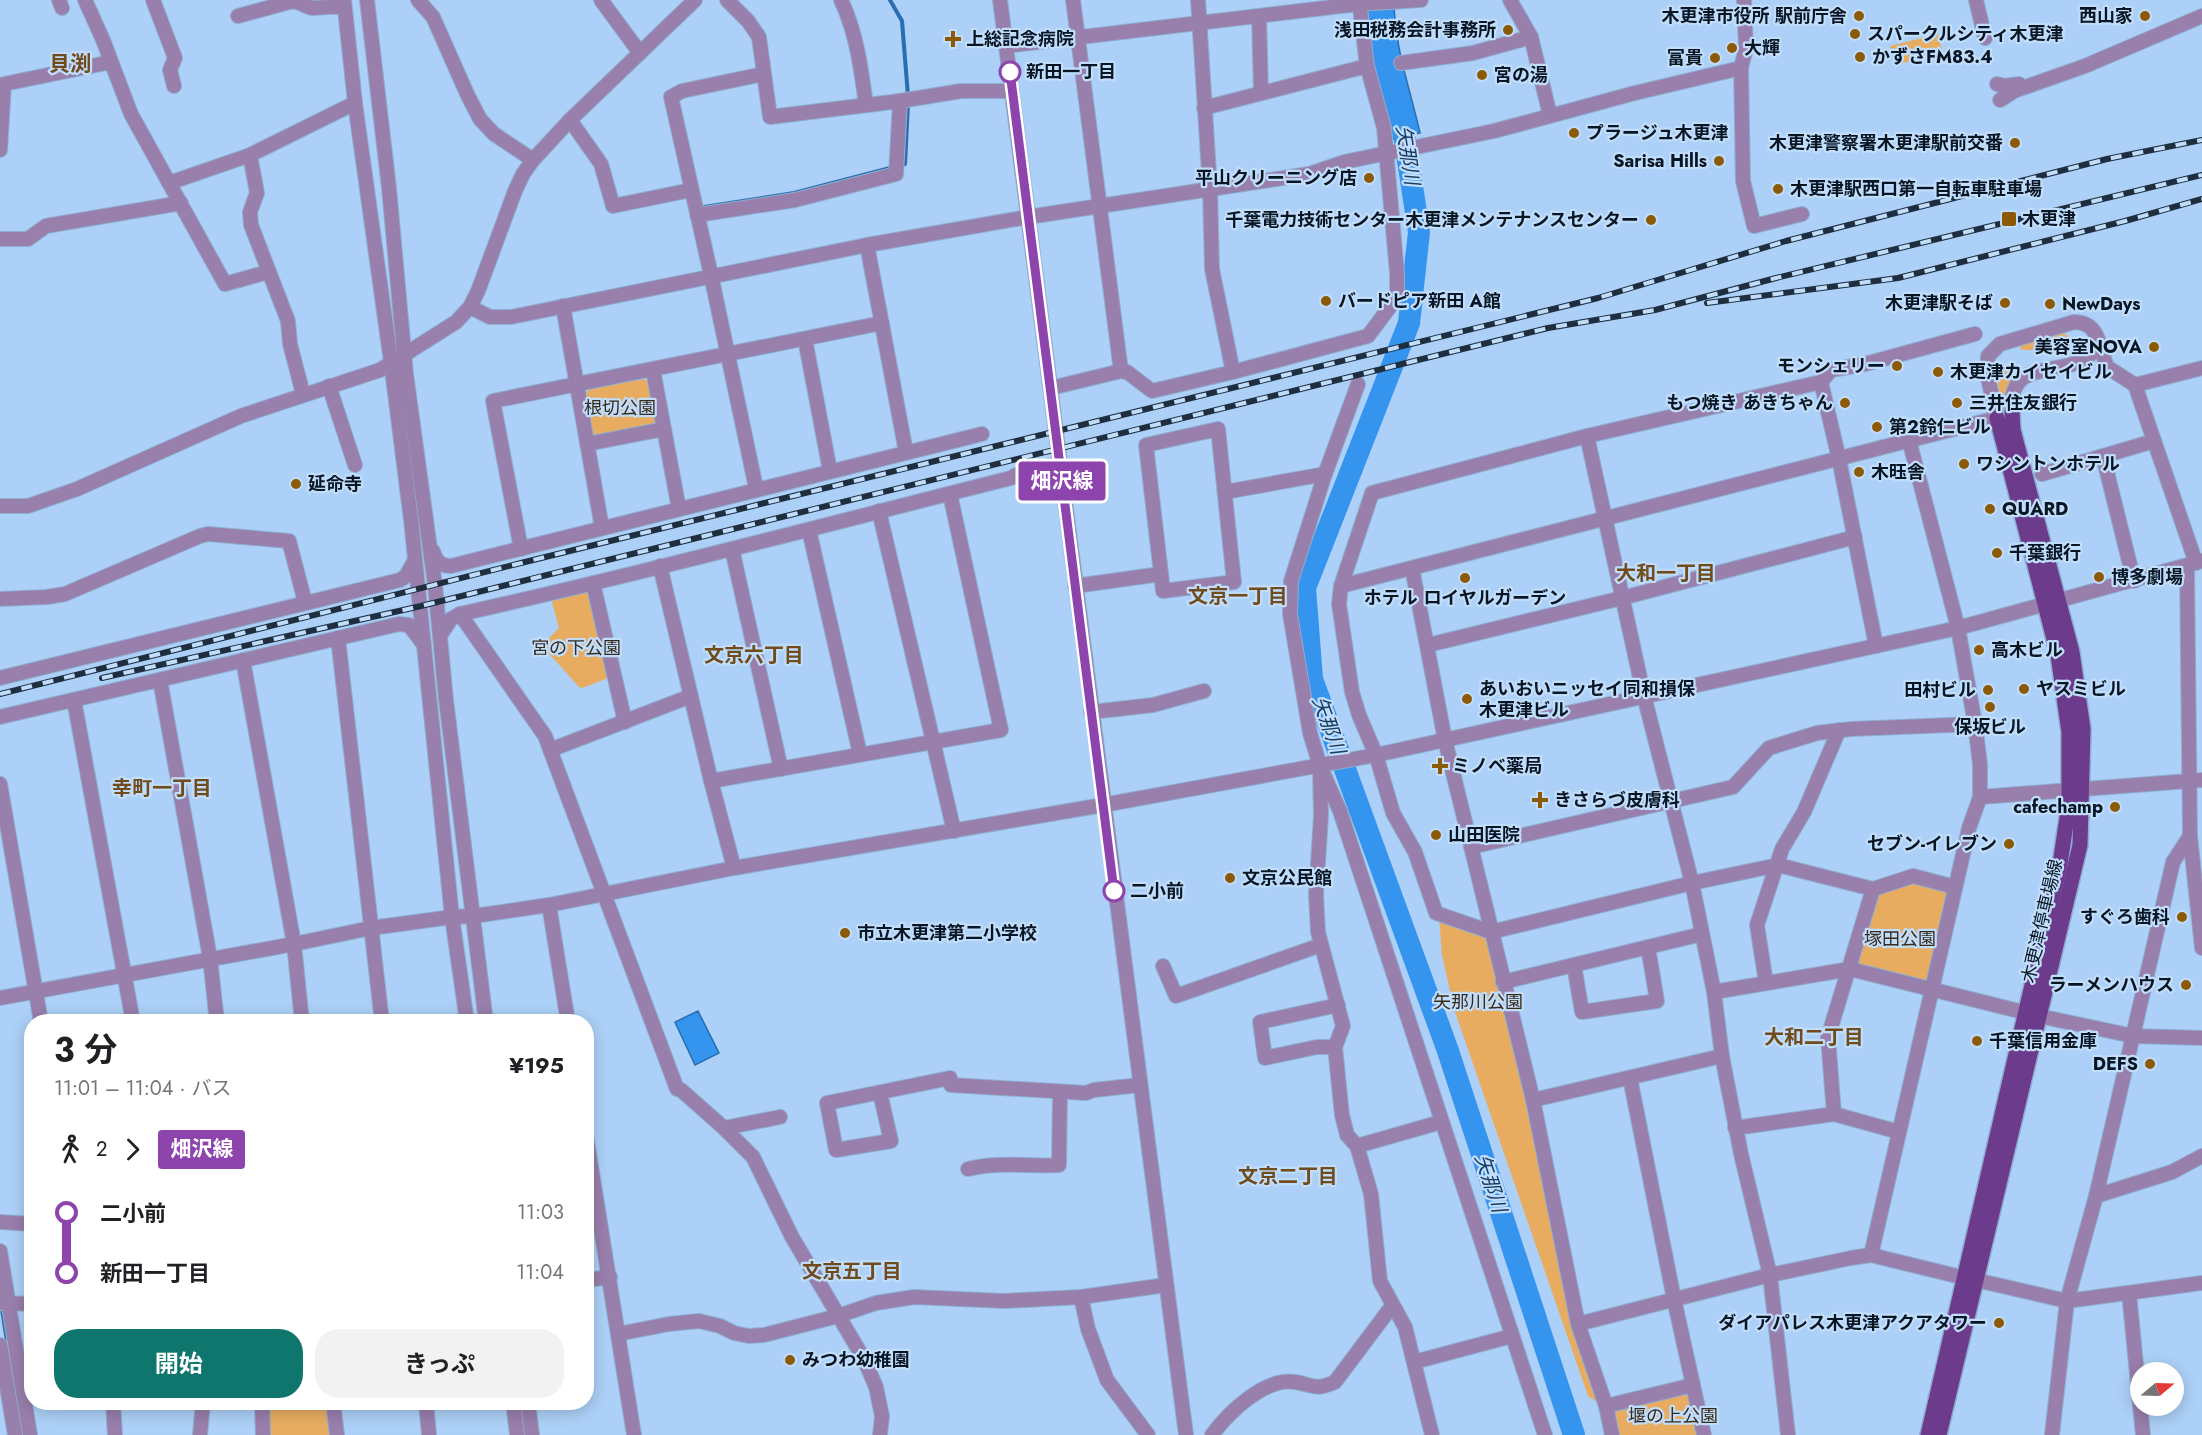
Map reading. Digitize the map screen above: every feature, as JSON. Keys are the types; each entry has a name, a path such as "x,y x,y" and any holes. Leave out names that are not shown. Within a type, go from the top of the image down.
{"main road":[{"name":"木更津停車場線","path":"1939,1435 1971,1279 2033,1015 2076,790 2052,603 2013,430 2012,412"},
{"name":"木更津停車場線","path":"1997,418 2052,603"},
{"name":"木更津停車場線","path":"1928,1435 1971,1279"}],"street":[{"path":"85,0 130,114 225,284 268,272"},
{"path":"153,0 175,58 170,70 174,86"},
{"path":"367,0 391,209 404,354 441,634 446,700 485,1014"},
{"path":"418,0 433,17 480,119 494,134 533,160"},
{"path":"601,0 639,53"},
{"path":"0,506 28,506 77,489 241,416 380,370 456,322 470,307 478,291 515,190 533,160 570,120 695,0"},
{"path":"727,0 755,29 761,46 770,117 961,91 1012,91"},
{"path":"841,0 850,19 857,45 866,105"},
{"path":"1000,0 1186,1435"},
{"path":"1073,0 1121,371"},
{"path":"1198,0 1210,189 1212,269 1233,372"},
{"path":"1510,0 1531,37 1550,115"},
{"path":"1744,0 1746,48 1741,68 1743,181 1754,226 1802,214"},
{"path":"1976,0 1985,38"},
{"path":"238,16 293,1 315,8 344,4 415,560 452,916 466,1014"},
{"path":"1006,46 1199,24 1359,2 1415,1"},
{"path":"1051,388 1121,371 1127,372 1152,391 1368,336 1397,294 1397,273 1388,154 1384,128 1367,66 1359,2"},
{"path":"1259,16 1261,93"},
{"path":"2000,100 2014,91 2202,16"},
{"path":"1401,63 1473,52 1531,37"},
{"path":"0,150 4,84 111,62"},
{"path":"1204,108 1367,66"},
{"path":"470,307 490,317 511,317 867,245 1028,217 1309,174 1344,162 1431,146 1741,68"},
{"path":"1997,84 2012,86 2065,72"},
{"path":"756,489 671,97 682,91 763,75"},
{"path":"697,215 795,200 896,174 900,101"},
{"path":"169,183 250,155 355,103"},
{"path":"570,120 602,164 613,206 691,190"},
{"path":"250,155 257,193 250,212 251,225 288,321 290,344 303,394"},
{"path":"0,239 28,239 46,226 181,203"},
{"path":"867,245 906,452"},
{"path":"563,306 602,528"},
{"path":"1341,586 1997,418 1987,374 1988,356 2000,344 2074,322 2085,322 2095,330 2107,367 2135,385 2195,564 2195,781 2190,836 2202,948"},
{"path":"521,549 493,401 882,323"},
{"path":"1955,887 1913,876 1873,889 1778,865 1692,883 1491,932 1436,913 1415,852 1393,813 1376,755 1352,693 1339,604 1341,586 1372,493 1587,436 1821,382 1831,370 1865,364 1975,334"},
{"path":"805,339 830,471"},
{"path":"2012,412 2011,400 2014,390 2027,374 2081,361 2093,353 2098,341"},
{"path":"2135,385 2202,368"},
{"path":"653,370 679,509"},
{"path":"1821,382 1839,459 1876,646"},
{"path":"1358,384 1325,474 1291,580 1290,614 1310,733 1320,765 1340,811 1545,1435"},
{"path":"329,386 355,465"},
{"path":"587,444 664,429"},
{"path":"1218,429 1225,492 1234,582 1163,591 1146,445 1218,429"},
{"path":"428,538 438,562 443,566 451,566 982,434"},
{"path":"1587,436 1644,696 1692,883 1714,992 1722,1056 1736,1128 1770,1275 1788,1435"},
{"path":"1871,1256 1969,828 1980,797 1980,764 1975,724 1958,628 1909,440"},
{"path":"2042,474 2154,441"},
{"path":"2103,456 2134,581"},
{"path":"441,634 451,619 460,614 593,584 809,530 1011,478 1060,463"},
{"path":"1225,492 1325,474"},
{"path":"711,781 1001,730 950,494"},
{"path":"879,511 954,831"},
{"path":"809,530 860,754"},
{"path":"0,598 47,597 65,594 208,534 289,541 305,602"},
{"path":"1428,645 1622,598 1855,537"},
{"path":"732,549 781,768"},
{"path":"0,678 399,580 406,576 415,560"},
{"path":"0,998 372,928 549,905 734,868 1103,805 1376,755 1958,628 2195,564"},
{"path":"660,566 734,868"},
{"path":"1412,568 1445,740 1533,1100 1578,1324 1606,1406 1612,1435"},
{"path":"1075,585 1161,574"},
{"path":"593,584 625,722"},
{"path":"460,614 545,736 676,1089 681,1090 753,1156 792,1237 864,1359 876,1387 882,1416 880,1435"},
{"path":"0,717 399,624 409,625 424,645"},
{"path":"338,638 381,1014"},
{"path":"243,660 294,944 301,1014"},
{"path":"160,680 210,958 217,1014"},
{"path":"1091,712 1153,705 1204,691"},
{"path":"550,750 692,696"},
{"path":"74,700 131,1014"},
{"path":"1471,847 1733,787 1769,748 1817,733 1975,724"},
{"path":"1766,983 1757,925 1782,849 1804,812 1839,730"},
{"path":"1320,765 1321,815 1316,895 1318,932 1343,1026 1335,1047 1342,1115 1347,1136 1357,1146 1371,1194 1380,1281 1405,1327 1432,1435"},
{"path":"1980,797 2195,781"},
{"path":"0,784 39,1014"},
{"path":"2052,1435 2067,1301 2096,1196 2173,862 2190,836"},
{"path":"1834,1114 1828,1037 1873,889"},
{"path":"549,905 567,1014"},
{"path":"1503,982 1702,934"},
{"path":"1163,966 1176,996 1321,945"},
{"path":"1574,965 1582,1012 1657,1000 1648,947"},
{"path":"1714,992 1850,969 2033,1015 2133,1036 2202,1038"},
{"path":"1335,1047 1317,1047 1265,1058 1260,1022 1338,1005"},
{"path":"1533,1100 1722,1056"},
{"path":"880,1093 891,1141 836,1150 827,1103 950,1078 951,1085 1086,1093 1140,1085"},
{"path":"1630,1078 1704,1435"},
{"path":"968,1169 1005,1164 1059,1165 1060,1092"},
{"path":"1736,1128 1834,1114 1899,1132"},
{"path":"724,1128 780,1117"},
{"path":"1357,1146 1441,1122"},
{"path":"2096,1196 2172,1172 2202,1156"},
{"path":"594,1182 634,1435"},
{"path":"0,1222 24,1224"},
{"path":"0,1251 4,1303 24,1405"},
{"path":"1578,1324 1770,1275 1871,1256 2067,1301 2202,1283"},
{"path":"594,1279 610,1277"},
{"path":"618,1334 669,1324 699,1322 720,1326 734,1333 756,1335 838,1316 876,1303 915,1297 1004,1301 1081,1297 1166,1285"},
{"path":"2129,1293 2143,1435"},
{"path":"1081,1297 1088,1329 1107,1380 1149,1435"},
{"path":"4,1303 24,1304"},
{"path":"1212,1435 1225,1417 1276,1382 1295,1382 1312,1387 1324,1387 1335,1382 1392,1306"},
{"path":"1414,1362 1512,1336"},
{"path":"0,1345 4,1389 15,1435"},
{"path":"1606,1406 1693,1384"},
{"path":"25,1410 30,1435"},
{"path":"113,1410 115,1435"},
{"path":"200,1435 202,1410"},
{"path":"261,1410 263,1435"},
{"path":"334,1410 337,1435"},
{"path":"427,1410 429,1435"},
{"path":"514,1410 517,1435"},
{"path":"529,1410 531,1435"}],"green space":[{"path":"1938,34 1943,53 1895,65 1890,46"},
{"path":"2064,333 2070,338 2060,343 2045,348 2020,349 2022,344"},
{"path":"2081,355 2013,380 2005,399 2005,410 2018,467 2002,410 1995,366 2000,363 2019,372"},
{"name":"根切公園","path":"644,379 648,382 657,421 652,427 591,436 583,396 590,389"},
{"name":"宮の下公園","path":"586,591 589,593 608,675 606,679 582,688 544,648 543,644 559,628 553,599"},
{"name":"塚田公園","path":"1913,883 1949,893 1926,983 1853,967 1877,893"},
{"name":"矢那川公園","path":"1439,917 1488,936 1603,1406 1588,1396 1454,1009 1442,955"},
{"name":"堰の上公園","path":"1687,1392 1696,1435 1618,1435 1613,1412"},
{"path":"272,1410 329,1410 331,1435 269,1435 268,1412"}],"water":[{"path":"1394,0 1400,50 1420,133 1392,139 1371,65 1364,11"},
{"path":"698,1011 719,1053 695,1065 675,1022"}],"waterway":[{"path":"890,0 902,21 908,96"},
{"path":"901,165 905,164 908,104"},
{"name":"矢那川","path":"1400,108 1419,232 1409,323 1305,588 1312,679 1447,1048 1574,1435"},
{"path":"704,207 794,193 894,167"},
{"path":"0,1297 22,1435"}],"railway":[{"path":"0,694 525,562 1598,298 1786,241 2107,159 2202,140"},
{"path":"102,678 421,606 1548,328 1655,310 1776,278 2202,175"},
{"path":"1707,303 1898,278 2125,221 2202,199"}],"bus line":[{"name":"畑沢線","path":"1010,72 1114,891"}],"place":[{"name":"木更津市役所 駅前庁舎","path":"1859,16"},
{"name":"西山家","path":"2145,16"},
{"name":"浅田税務会計事務所","path":"1508,30"},
{"name":"スパークルシティ木更津","path":"1855,34"},
{"name":"上総記念病院","path":"953,39"},
{"name":"大輝","path":"1732,48"},
{"name":"かずさFM83.4","path":"1860,57"},
{"name":"富貴","path":"1715,58"},
{"name":"新田一丁目","path":"1010,72"},
{"name":"宮の湯","path":"1482,75"},
{"name":"プラージュ木更津","path":"1574,133"},
{"name":"木更津警察署木更津駅前交番","path":"2015,143"},
{"name":"Sarisa Hills","path":"1719,161"},
{"name":"平山クリーニング店","path":"1369,178"},
{"name":"木更津駅西口第一自転車駐車場","path":"1778,189"},
{"name":"木更津","path":"2009,219"},
{"name":"千葉電力技術センター木更津メンテナンスセンター","path":"1651,220"},
{"name":"バードピア新田 A館","path":"1326,301"},
{"name":"木更津駅そば","path":"2005,303"},
{"name":"NewDays","path":"2050,304"},
{"name":"美容室NOVA","path":"2154,347"},
{"name":"モンシェリー","path":"1897,366"},
{"name":"木更津カイセイビル","path":"1938,372"},
{"name":"もつ焼き あきちゃん","path":"1845,403"},
{"name":"三井住友銀行","path":"1957,403"},
{"name":"第2鈴仁ビル","path":"1877,427"},
{"name":"ワシントンホテル","path":"1964,464"},
{"name":"木𫞂舎","path":"1859,472"},
{"name":"延命寺","path":"296,484"},
{"name":"QUARD","path":"1990,509"},
{"name":"千葉銀行","path":"1997,553"},
{"name":"博多劇場","path":"2099,577"},
{"name":"ホテル ロイヤルガーデン","path":"1465,578"},
{"name":"高木ビル","path":"1979,650"},
{"name":"ヤスミビル","path":"2024,689"},
{"name":"田村ビル","path":"1988,690"},
{"name":"あいおいニッセイ同和損保 木更津ビル","path":"1467,699"},
{"name":"保坂ビル","path":"1990,707"},
{"name":"ミノベ薬局","path":"1440,766"},
{"name":"きさらづ皮膚科","path":"1540,800"},
{"name":"cafechamp","path":"2115,807"},
{"name":"山田医院","path":"1436,835"},
{"name":"セブン-イレブン","path":"2009,844"},
{"name":"文京公民館","path":"1230,878"},
{"name":"二小前","path":"1114,891"},
{"name":"すぐろ歯科","path":"2182,917"},
{"name":"市立木更津第二小学校","path":"845,933"},
{"name":"ラーメンハウス","path":"2186,985"},
{"name":"千葉信用金庫","path":"1977,1041"},
{"name":"DEFS","path":"2150,1064"},
{"name":"ダイアパレス木更津アクアタワー","path":"1999,1323"},
{"name":"みつわ幼稚園","path":"790,1360"}],"district":[{"name":"貝渕","path":"70,64"},
{"name":"大和一丁目","path":"1666,573"},
{"name":"文京一丁目","path":"1238,596"},
{"name":"文京六丁目","path":"754,655"},
{"name":"幸町一丁目","path":"162,788"},
{"name":"大和二丁目","path":"1814,1037"},
{"name":"文京二丁目","path":"1288,1176"},
{"name":"文京五丁目","path":"852,1271"}]}
